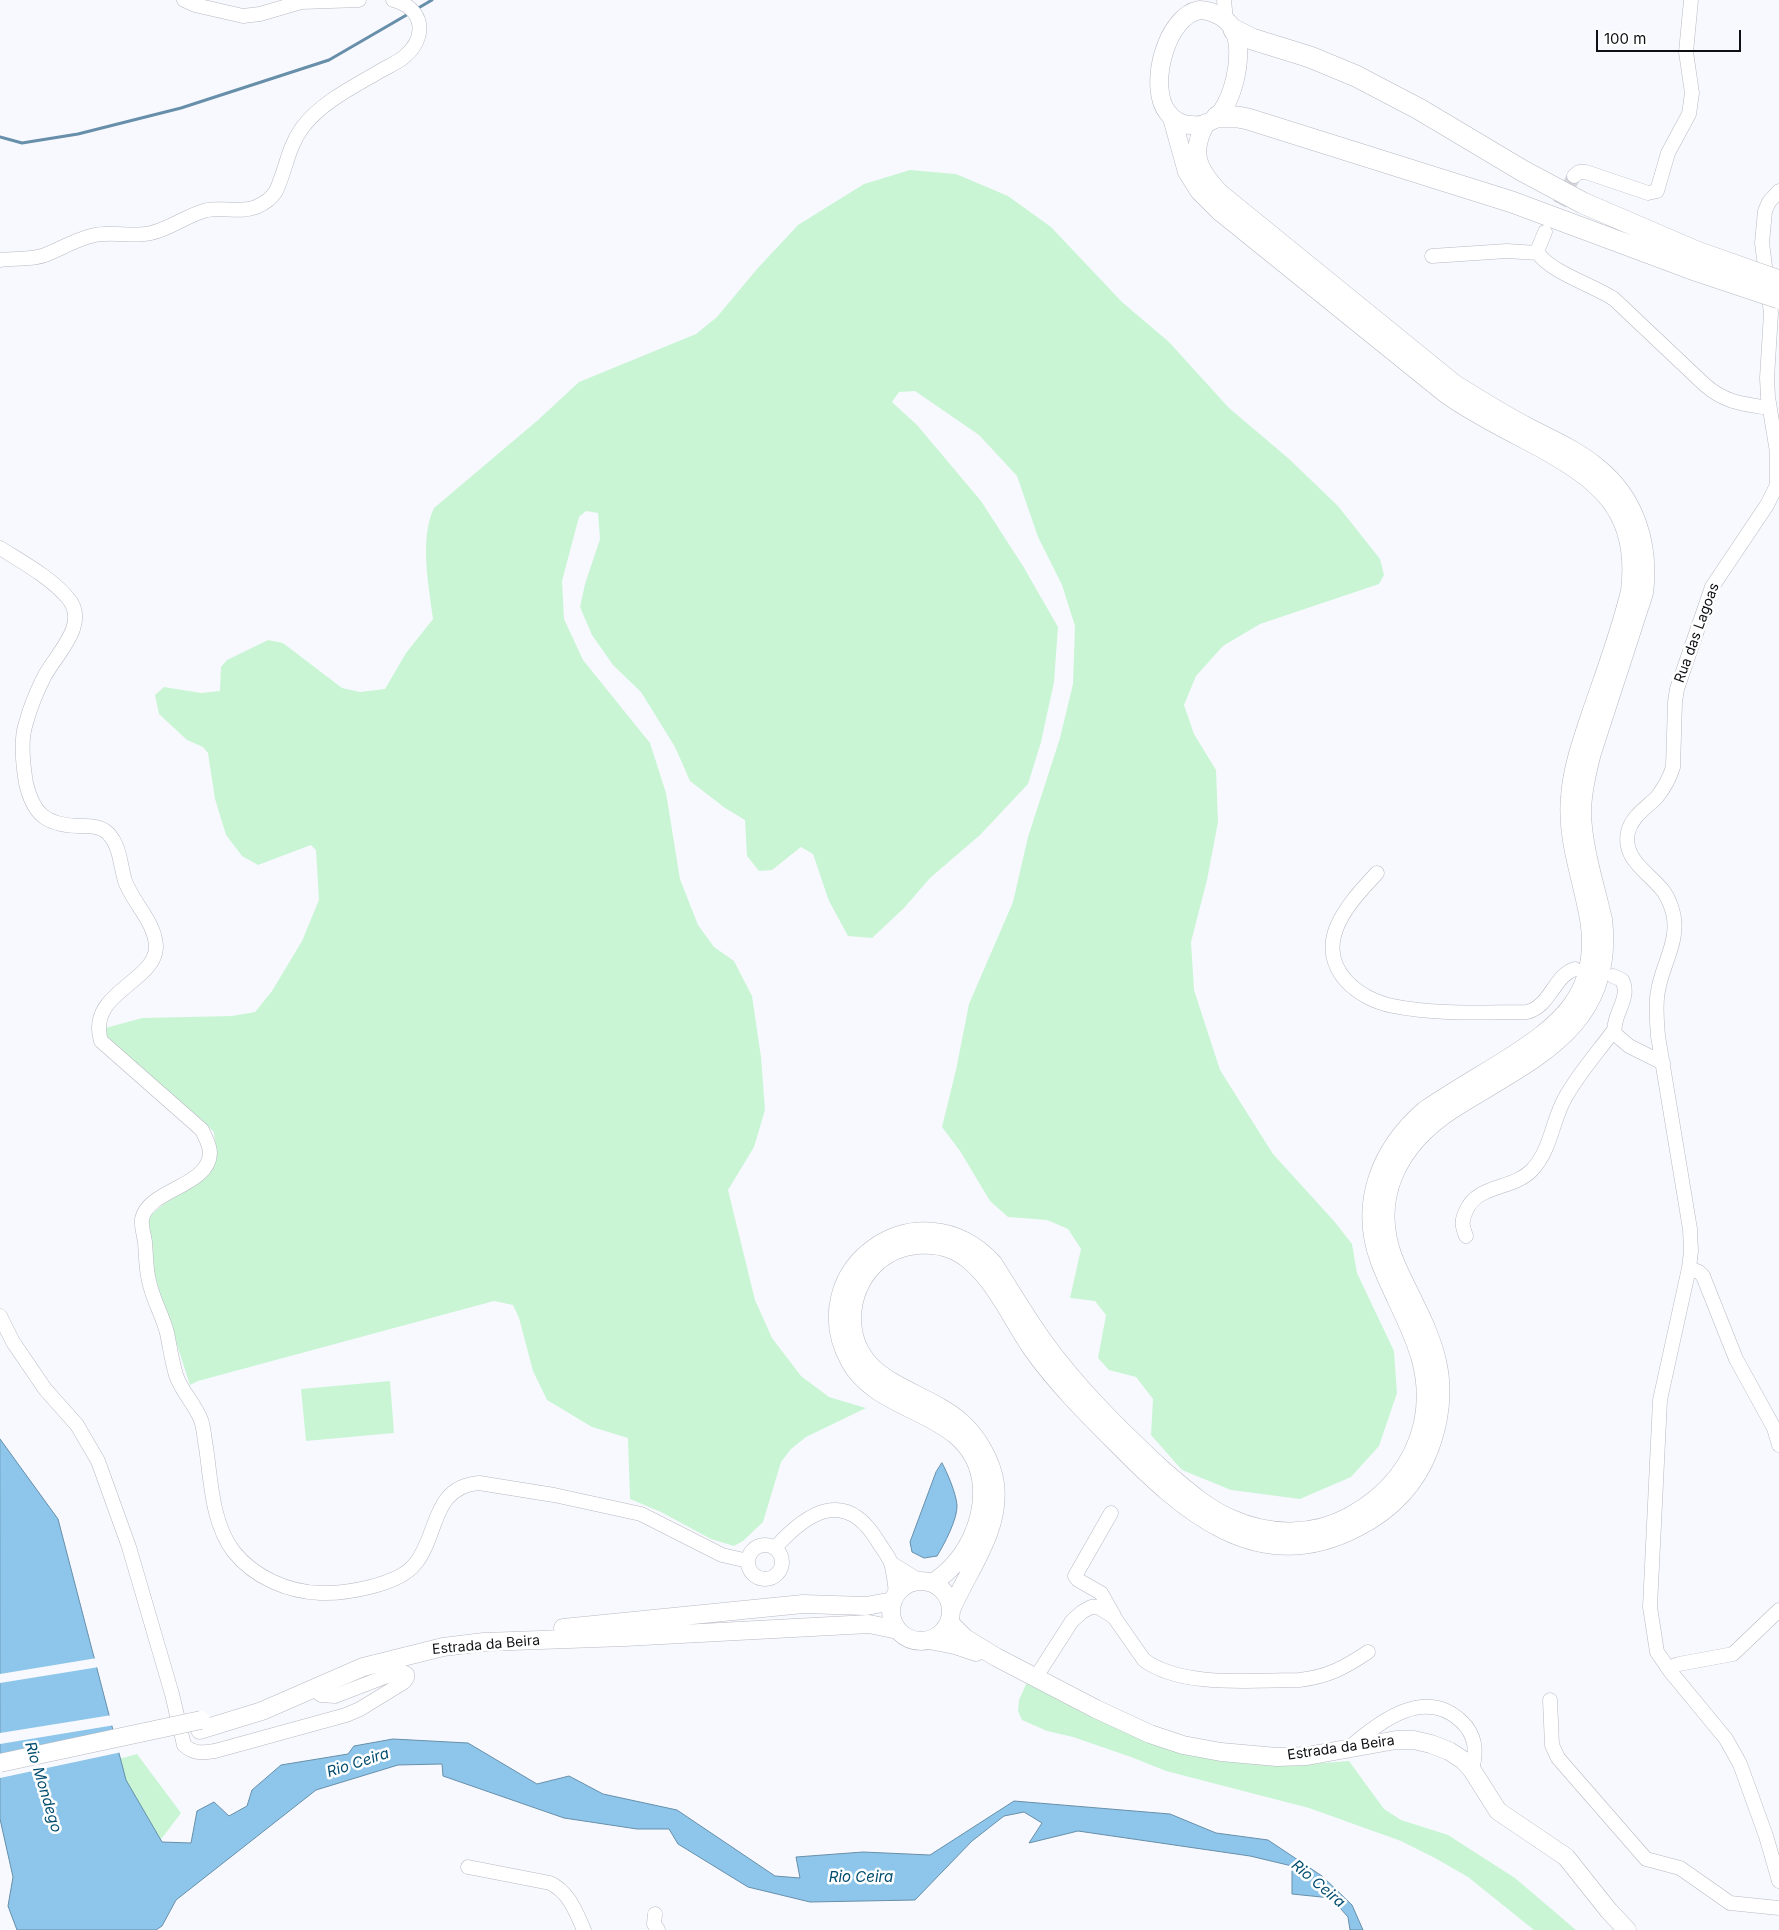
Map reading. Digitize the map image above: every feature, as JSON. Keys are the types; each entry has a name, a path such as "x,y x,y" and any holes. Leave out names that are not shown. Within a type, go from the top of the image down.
{"highway":[{"path":"1230,25 1252,39 1310,57 1356,76 1420,109 1515,166 1583,202 1694,260 1779,298"},
{"path":"1217,113 1256,122 1512,202 1576,225 1694,260 1779,281"}],"main road":[{"path":"926,1582 956,1564 968,1544 980,1508 981,1480 970,1453 957,1436 939,1422 876,1390 858,1374 851,1364 841,1342 839,1306 853,1269 862,1258 881,1243 915,1232 947,1233 967,1242 993,1263 1045,1344 1099,1407 1149,1456 1206,1505 1231,1519 1267,1530 1307,1530 1345,1519 1381,1496 1401,1472 1420,1436 1425,1412 1426,1385 1420,1353 1381,1264 1374,1241 1373,1200 1383,1163 1397,1140 1425,1110 1532,1043 1559,1022 1578,996 1584,983 1590,955 1589,917 1572,849 1569,807 1571,780 1578,750 1630,591 1632,575 1631,548 1619,513 1605,494 1588,477 1565,461 1488,420 1447,395 1219,211 1199,191 1187,172 1172,118 1163,105 1160,86 1162,62 1168,41 1179,22 1197,6 1219,15 1230,25 1237,38 1238,55 1235,76 1217,113 1199,136 1196,154 1204,173 1220,193 1455,384 1495,409 1577,453 1597,466 1617,487 1633,511 1645,552 1646,579 1644,594 1592,752 1582,804 1583,827 1603,919 1603,963 1595,991 1576,1024 1566,1035 1542,1054 1434,1122 1412,1143 1398,1165 1388,1197 1386,1229 1396,1262 1435,1354 1441,1391 1438,1423 1427,1455 1410,1485 1386,1510 1351,1531 1319,1542 1302,1545 1283,1545 1247,1539 1218,1528 1187,1508 1150,1477 1076,1402 1040,1359 990,1283 968,1259 944,1247 918,1245 906,1246 894,1251 874,1265 860,1286 853,1309 853,1330 859,1348 868,1363 881,1375 944,1410 966,1426 985,1453 995,1484 995,1505 984,1544 950,1616 941,1633 929,1640 912,1639 898,1630 893,1621 891,1611 895,1598 903,1587 911,1582 926,1582 946,1593 950,1601 950,1616"},
{"path":"1172,118 1186,125 1217,113"},
{"name":"Estrada da Beira","path":"0,1763 200,1725 356,1659 425,1640 458,1634 575,1627 803,1604 874,1606 895,1598"},
{"name":"Estrada da Beira","path":"950,1616 966,1638 996,1658"},
{"name":"Estrada da Beira","path":"0,1772 262,1710 363,1667 442,1647 484,1642 878,1624 898,1630"},
{"name":"Estrada da Beira","path":"929,1640 955,1645 996,1658 1096,1709 1150,1734 1183,1745 1221,1752 1277,1757 1307,1756 1396,1740 1414,1740 1449,1751 1463,1760 1472,1770 1498,1811 1566,1857 1609,1912 1627,1930"},
{"path":"1609,1912 1612,1930"}],"street":[{"path":"184,0 195,5 242,16 260,14 301,2 359,0"},
{"path":"0,260 43,256 90,236 116,233 152,233 195,214 209,210 238,210 256,207 267,201 276,192 289,151 302,127 341,94 404,57 416,45 420,35 420,26 416,16 410,7 393,0"},
{"path":"1224,0 1230,25"},
{"path":"1574,176 1579,172 1586,172 1648,193 1657,191 1668,153 1689,114 1692,93 1686,52 1691,0"},
{"name":"Rua das Lagoas","path":"1779,191 1769,202 1765,211 1762,244 1772,313 1767,378 1769,408 1777,452 1778,486 1719,575 1708,597 1674,702 1673,767 1671,775 1658,796 1631,824 1628,842 1632,858 1664,892 1673,914 1674,934 1658,990 1656,1004 1658,1036 1690,1229 1691,1251 1689,1268 1660,1400 1650,1607 1657,1652 1669,1670 1726,1739 1740,1764 1766,1836 1779,1881"},
{"path":"1538,254 1538,249 1545,232"},
{"path":"1432,256 1507,251 1538,254 1554,267 1614,299 1705,385 1721,397 1740,404 1769,408"},
{"path":"0,548 38,573 68,597 75,616 72,633 44,676 25,724 22,762 32,802 39,814 46,819 63,825 96,826 111,836 118,850 126,882 152,930 156,946 153,958 146,968 124,987 105,1008 100,1018 98,1031 101,1041 202,1130 210,1152 205,1166 198,1175 153,1202 146,1210 142,1220 149,1283 161,1311 176,1377 192,1401 202,1422 218,1518 224,1537 235,1553 256,1572 272,1582 294,1590 321,1593 379,1585 406,1573 415,1564 423,1551 443,1502 451,1494 469,1484 479,1483 554,1495 641,1514 722,1555 748,1561"},
{"path":"1377,873 1363,888 1341,919 1333,941 1335,964 1340,973 1350,986 1369,998 1392,1006 1431,1011 1527,1012 1540,1006 1564,976 1575,969"},
{"path":"1466,1236 1462,1223 1467,1208 1482,1193 1514,1182 1532,1170 1550,1139 1565,1098 1614,1030 1624,998 1625,988 1622,980 1613,976"},
{"path":"1614,1030 1617,1037 1626,1044 1663,1063"},
{"path":"1689,1268 1700,1272 1703,1276 1736,1359 1774,1428 1779,1445"},
{"path":"0,1316 13,1342 45,1389 77,1425 98,1461 135,1565 184,1745 200,1754 346,1715 360,1709 404,1682 407,1674 403,1672 395,1673 335,1696 322,1695 313,1689"},
{"path":"775,1548 791,1531 811,1516 822,1511 837,1509 852,1513 865,1524 891,1563 895,1598"},
{"path":"1111,1513 1075,1576 1078,1580 1101,1593 1114,1617 1144,1660 1160,1670 1189,1678 1299,1680 1316,1678 1340,1670 1368,1652"},
{"path":"769,1545 775,1548 781,1556 782,1565 777,1574 763,1579 754,1576 750,1571 749,1555 757,1547 769,1545"},
{"path":"891,1563 926,1582"},
{"path":"1036,1677 1063,1634 1082,1612 1091,1607 1098,1607 1114,1617"},
{"path":"1669,1670 1679,1664 1733,1654 1779,1610"},
{"path":"1550,1700 1552,1745 1558,1758 1646,1859 1680,1868 1730,1903 1779,1908"},
{"path":"1350,1747 1369,1731 1390,1719 1417,1706 1433,1706 1451,1711 1466,1726 1475,1741 1476,1755 1472,1770"},
{"path":"468,1866 550,1883 560,1887 577,1912 584,1930"},
{"path":"655,1914 654,1924 658,1930"}],"green space":[{"path":"910,170 956,174 1008,196 1051,227 1122,302 1169,342 1229,408 1288,458 1338,506 1380,559 1384,575 1379,584 1260,624 1223,646 1196,676 1184,705 1194,734 1216,770 1218,822 1207,880 1191,942 1194,990 1220,1070 1273,1154 1334,1221 1352,1244 1357,1273 1394,1351 1397,1393 1379,1446 1351,1477 1300,1499 1231,1490 1182,1470 1151,1435 1153,1399 1136,1377 1109,1370 1098,1358 1106,1315 1095,1301 1070,1298 1081,1249 1068,1229 1047,1220 1008,1217 990,1201 960,1151 942,1127 969,1004 1013,902 1028,837 1060,738 1073,684 1075,626 1062,585 1038,537 1017,476 979,435 915,391 899,392 892,402 917,425 981,501 1023,566 1058,627 1054,682 1041,742 1028,784 980,835 930,878 904,908 872,938 848,936 829,901 813,854 801,847 772,870 759,871 747,856 745,820 725,808 690,781 675,747 641,692 613,665 592,635 580,607 585,584 600,539 598,513 586,511 579,517 562,581 564,619 583,660 650,743 666,793 680,879 698,925 714,947 734,961 752,996 761,1057 765,1110 754,1147 728,1190 755,1300 772,1338 801,1376 829,1397 866,1408 806,1437 791,1449 781,1462 763,1522 743,1541 734,1546 711,1539 661,1512 630,1499 628,1438 592,1427 547,1400 533,1371 519,1318 513,1305 494,1301 198,1381 190,1385 170,1323 154,1282 147,1232 148,1217 164,1204 206,1177 217,1157 214,1132 195,1114 112,1047 102,1029 142,1018 232,1016 255,1012 272,991 302,941 319,900 316,850 311,845 258,865 242,856 226,835 215,799 208,753 203,747 187,740 159,714 155,695 164,687 201,693 220,691 221,667 227,660 268,640 283,643 342,688 360,692 385,689 406,653 433,619 426,548 429,520 434,508 538,420 579,382 696,334 717,317 757,269 798,225 864,184"},
{"path":"390,1381 394,1433 306,1441 301,1389"},
{"path":"1027,1682 1087,1715 1154,1744 1310,1764 1349,1761 1384,1809 1401,1820 1448,1835 1515,1878 1576,1930 1534,1930 1468,1877 1401,1841 1309,1808 1166,1771 1073,1737 1047,1731 1022,1720 1018,1711 1019,1700"},
{"path":"137,1754 181,1813 153,1850 67,1773"}],"water":[{"path":"0,1439 58,1519 126,1780 162,1842 191,1843 197,1811 214,1802 229,1816 247,1806 252,1790 281,1765 348,1754 354,1746 393,1739 468,1743 537,1784 569,1776 603,1794 677,1810 775,1876 800,1878 796,1857 863,1852 930,1855 1014,1801 1170,1814 1216,1833 1268,1840 1322,1876 1352,1905 1363,1930 1350,1930 1348,1917 1331,1898 1292,1894 1292,1866 1250,1856 1078,1831 1029,1843 1042,1823 1024,1812 1004,1816 972,1841 915,1900 810,1902 748,1887 678,1844 669,1829 637,1829 564,1818 443,1776 442,1764 398,1765 316,1790 176,1900 162,1926 156,1930 17,1930 8,1906 13,1877 0,1819"},
{"path":"942,1463 953,1489 957,1510 950,1531 937,1556 924,1558 912,1552 910,1542 936,1472"}],"pier":[{"path":"97,1658 99,1667 0,1683 0,1674"},
{"path":"112,1715 115,1725 0,1744 0,1733"},
{"path":"117,1733 122,1752 0,1778 0,1757"}],"waterway":[{"path":"415,10 432,0"},
{"path":"0,137 22,143 78,134 181,108 329,60 410,13"}],"tunnel":[{"path":"1550,223 1574,176"}],"water label":[{"name":"Rio Ceira","path":"358,1763"},
{"name":"Rio Mondego","path":"43,1787"},
{"name":"Rio Ceira","path":"861,1877"},
{"name":"Rio Ceira","path":"1318,1884"}]}
